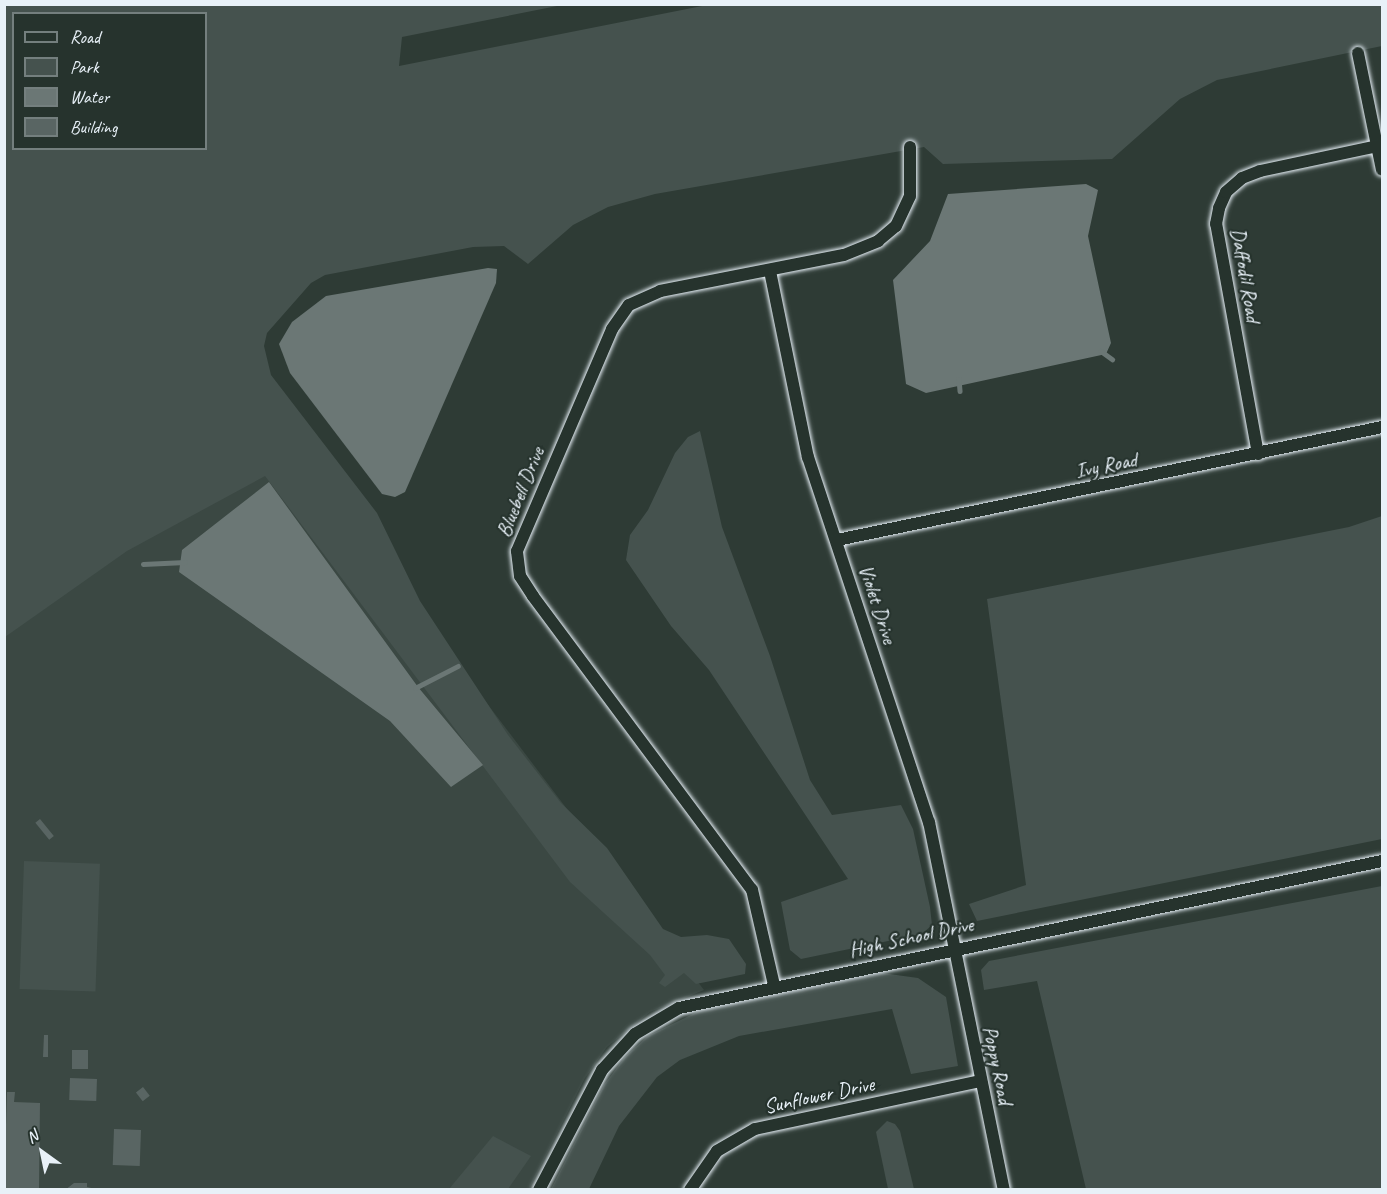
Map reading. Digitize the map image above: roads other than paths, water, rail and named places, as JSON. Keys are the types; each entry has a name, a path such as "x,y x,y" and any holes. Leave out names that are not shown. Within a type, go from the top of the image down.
{"street":[{"path":"1358,53 1383,170"},
{"name":"Daffodil Road","path":"1258,454 1216,224 1222,200 1242,178 1260,171 1378,146"},
{"name":"Bluebell Drive","path":"774,985 752,890 533,596 520,576 517,550 612,329 629,305 660,291 770,271 863,250 896,226 910,196 910,147"},
{"name":"Violet Drive","path":"770,271 808,457 929,822 955,948"},
{"name":"Ivy Road","path":"837,540 1383,427"},
{"name":"High School Drive","path":"539,1190 596,1080 627,1042 679,1008 774,985 1383,861"},
{"name":"Poppy Road","path":"955,948 1004,1190"},
{"name":"Sunflower Drive","path":"690,1190 717,1151 755,1129 981,1081"}],"water":[{"path":"1086,184 1098,190 1088,236 1111,343 1106,354 926,393 906,384 893,280 930,241 948,194"},
{"path":"488,268 497,269 496,283 405,492 395,497 382,494 290,373 279,344 292,322 326,296"},
{"path":"269,482 418,687 483,765 451,787 390,721 179,572 182,550"}],"waterway":[{"path":"1101,351 1112,359"},
{"path":"959,379 960,391"},
{"path":"143,564 185,562"},
{"path":"415,688 458,666"}]}
